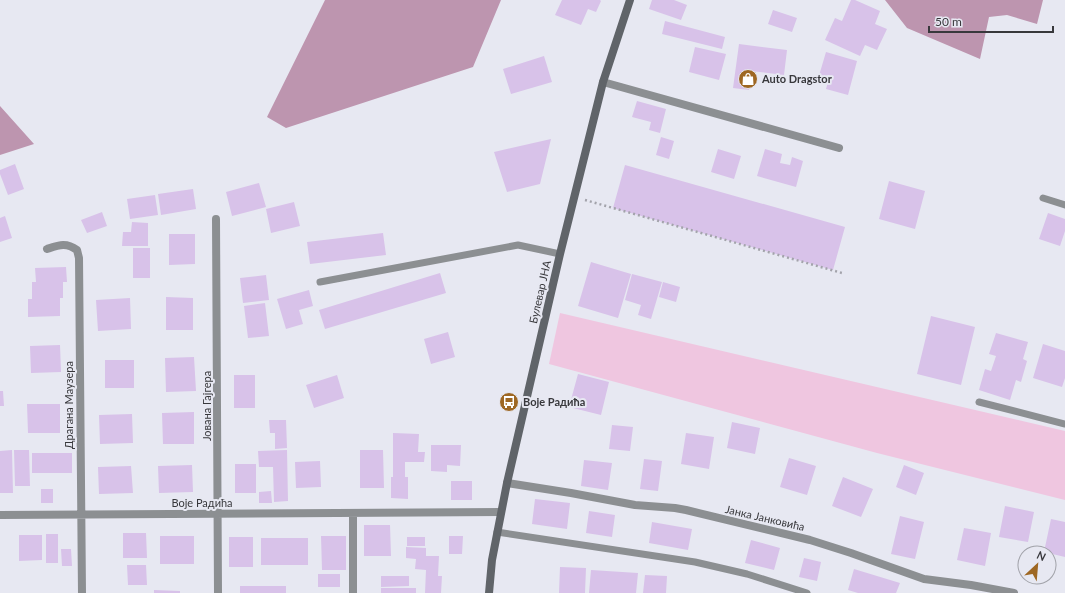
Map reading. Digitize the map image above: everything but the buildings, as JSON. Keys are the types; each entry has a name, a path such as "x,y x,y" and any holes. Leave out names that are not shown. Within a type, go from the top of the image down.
{"main road":[{"name":"Булевар ЈНА","path":"489,593 492,560 507,483 560,254 603,82 630,0"}],"street":[{"path":"603,82 839,148"},
{"name":"Јована Гајгера","path":"216,219 218,593"},
{"name":"Драгана Маузера","path":"47,249 62,244 68,245 77,250 80,258 82,593"},
{"name":"Јанка Јанковића","path":"507,483 635,505 681,509 810,540 924,579 1014,593"},
{"path":"352,593 353,512"},
{"name":"Воје Радића","path":"0,515 501,512"}],"lane":[{"path":"1043,198 1065,205"},
{"path":"320,282 518,245 560,254"},
{"path":"979,402 1065,424"},
{"path":"497,532 695,562 747,574 807,593"}],"path":[{"path":"578,198 842,273"}],"shaded area":[{"path":"325,0 501,0 473,67 286,128 267,117"},
{"path":"885,0 1043,0 1037,24 1007,15 989,17 980,59 907,28"},
{"path":"0,106 34,144 0,155"},
{"path":"560,313 1065,431 1065,500 877,453 549,364"}],"place":[{"name":"Auto Dragstor","path":"748,79"},
{"name":"Воје Радића","path":"509,402"}]}
